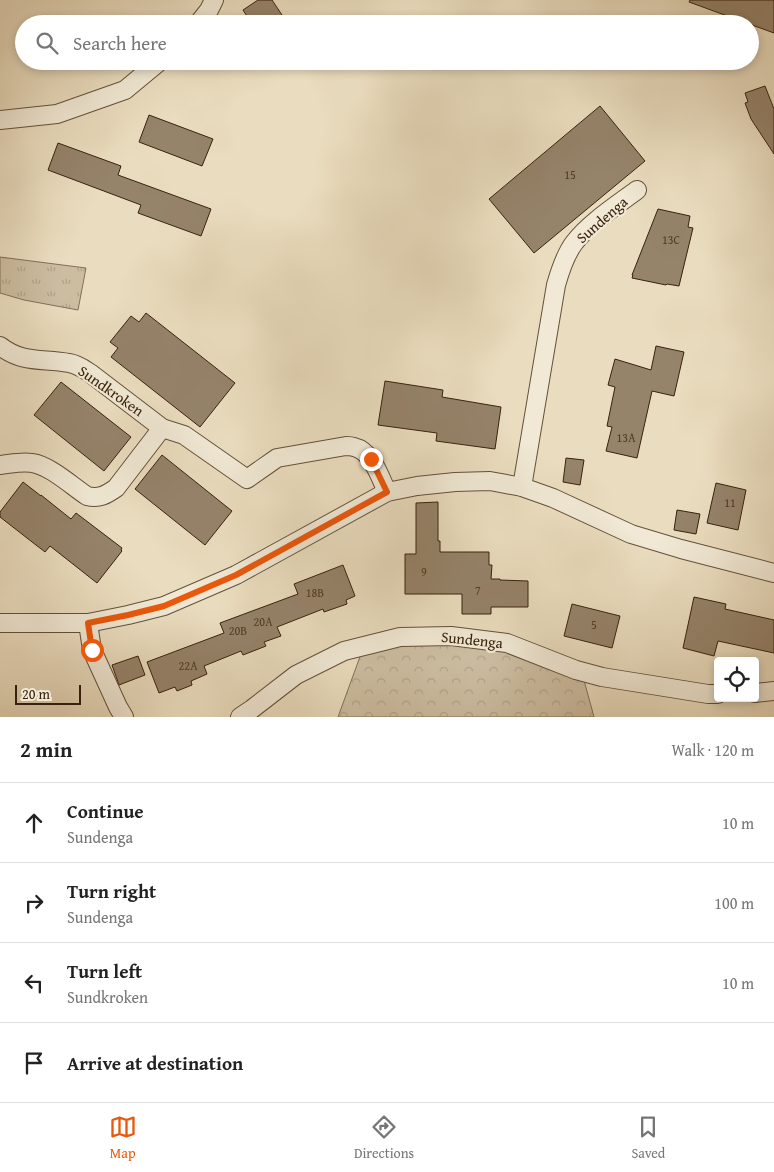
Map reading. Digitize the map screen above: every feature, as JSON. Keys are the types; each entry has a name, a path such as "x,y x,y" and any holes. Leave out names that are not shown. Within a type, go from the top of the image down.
{"street":[{"path":"206,15 214,0"},
{"path":"0,120 57,114 125,90 149,70"},
{"name":"Sundenga","path":"522,487 556,285 562,264 574,242 593,224 637,190"},
{"name":"Sundkroken","path":"0,346 16,356 80,366 162,428 184,435 247,479 277,458 346,446 355,447 363,451 371,459 387,492"},
{"path":"0,465 20,462 42,465 87,496 94,498 102,497 116,488 162,428"},
{"path":"0,623 88,623 164,606 236,575 387,492 417,486 455,482 490,481 522,487 553,498 631,534 774,573"},
{"path":"88,623 92,650 124,717"},
{"name":"Sundenga","path":"240,717 252,710 296,675 344,651 400,637 450,636 507,643 602,678 714,694"},
{"path":"759,693 774,691"}],"green space":[{"path":"0,257 86,268 78,310 24,300 0,293"},
{"path":"454,631 582,673 594,717 338,717 365,643"}],"building":[{"path":"258,0 272,0 282,15 246,15 243,10"},
{"path":"690,0 774,0 774,33 759,28 759,15 725,15 689,2"},
{"path":"765,86 774,109 774,154 751,119 745,103 748,102 745,93"},
{"path":"600,106 645,161 534,253 489,199"},
{"path":"149,115 213,139 202,166 139,142"},
{"path":"58,143 121,166 118,175 211,209 201,236 138,213 141,205 48,170"},
{"path":"658,209 690,216 688,227 693,228 679,286 632,278"},
{"path":"146,313 235,383 200,427 111,357 118,348 110,342 131,316 139,322"},
{"path":"656,346 684,352 674,396 652,391 637,458 606,451 612,427 607,426 615,387 608,385 615,359 651,370"},
{"path":"385,381 443,390 442,397 501,407 495,449 436,441 437,433 378,425"},
{"path":"61,382 131,437 104,471 34,415"},
{"path":"162,455 232,511 205,545 135,489"},
{"path":"566,458 584,460 580,485 563,482"},
{"path":"23,482 71,519 76,513 122,548 122,551 97,583 50,546 45,552 0,517 0,512"},
{"path":"716,483 746,490 738,530 707,523"},
{"path":"438,502 438,541 440,541 440,552 489,552 489,565 492,565 491,579 528,581 528,607 491,607 491,614 462,614 462,594 405,594 405,554 416,554 416,503"},
{"path":"677,510 700,514 696,534 674,530"},
{"path":"343,565 355,596 346,600 347,604 324,612 323,609 277,627 281,636 264,642 266,646 243,655 241,651 204,666 207,674 191,681 192,685 177,691 175,687 159,693 147,662 224,633 220,623 298,594 294,584"},
{"path":"694,597 726,604 725,609 774,620 774,653 718,641 714,656 683,648"},
{"path":"572,604 620,616 612,648 564,636"},
{"path":"138,656 145,675 119,685 112,665"}],"route":[{"path":"92,650 88,623 164,606 236,575 387,492 371,459"}]}
